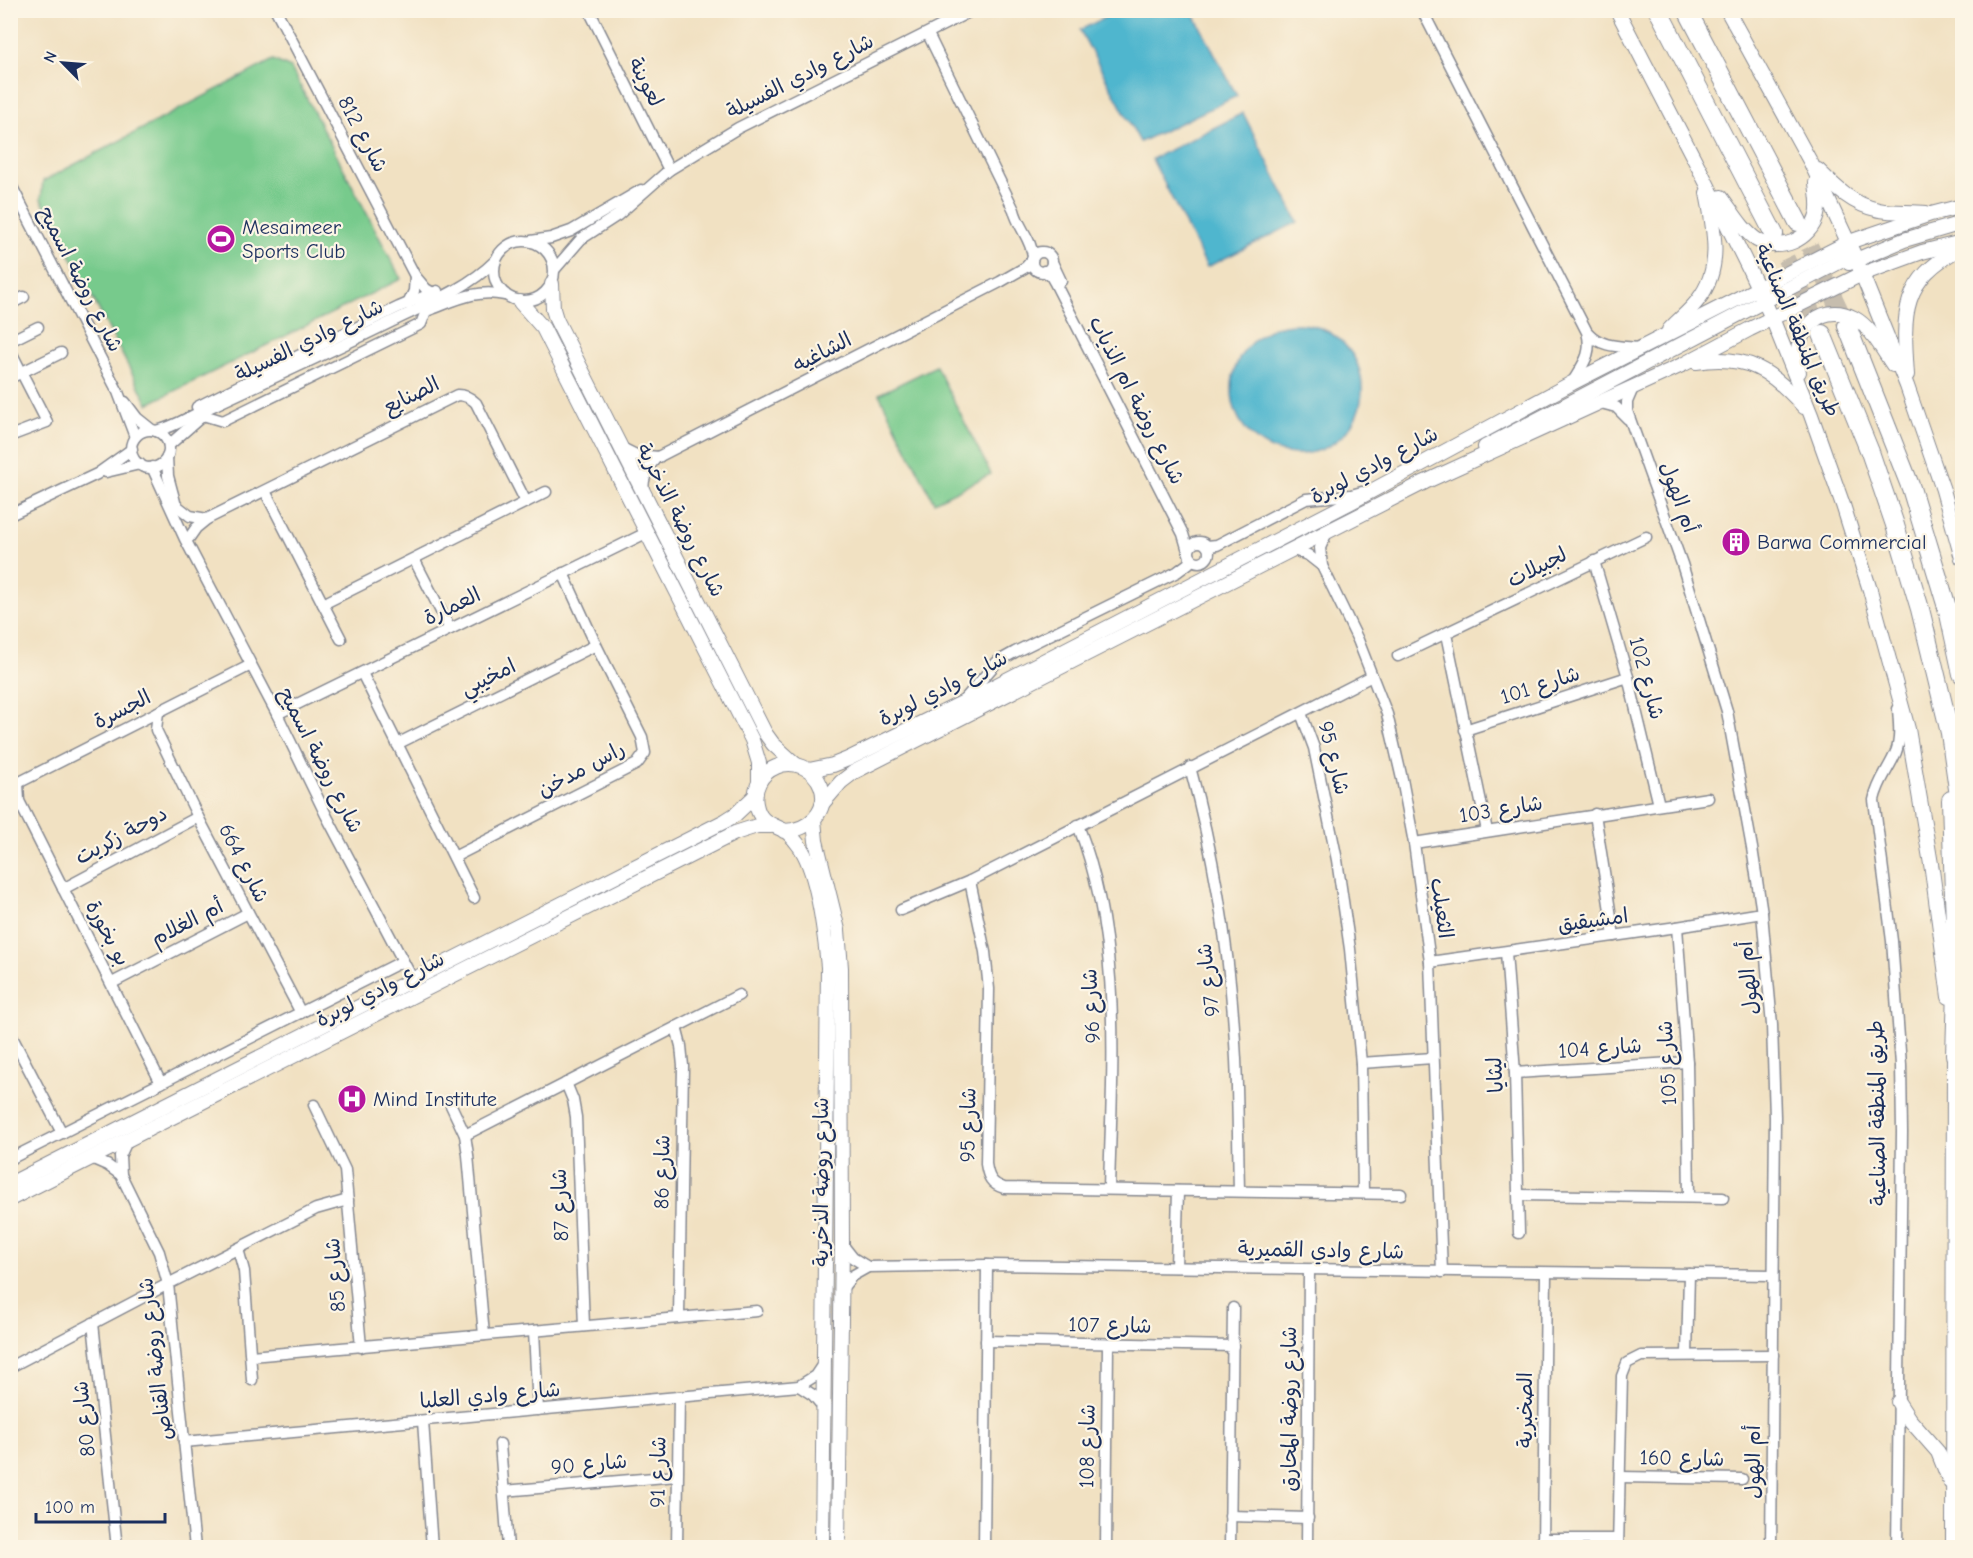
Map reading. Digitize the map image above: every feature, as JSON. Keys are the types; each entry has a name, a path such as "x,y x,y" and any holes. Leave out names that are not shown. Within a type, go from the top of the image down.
{"highway":[{"name":"طريق المنطقة الصناعية","path":"1658,10 1774,234"},
{"name":"طريق المنطقة الصناعية","path":"1687,10 1798,222"},
{"path":"1847,326 1911,489 1949,614 1962,674"},
{"name":"طريق المنطقة الصناعية","path":"1822,334 1870,452 1920,609 1950,733 1962,816"},
{"path":"1950,733 1949,780 1953,828 1957,978 1955,1055"}],"street":[{"name":"شارع 812","path":"276,10 415,276 426,289 434,292"},
{"name":"لعوينة","path":"589,10 669,170"},
{"name":"شارع وادي الفسيلة","path":"555,268 581,239 618,215 669,170 738,128 973,10"},
{"path":"1422,10 1587,332 1590,342 1589,351 1572,383"},
{"name":"طريق المنطقة الصناعية","path":"1617,10 1703,176 1772,318 1811,415 1843,505 1897,684 1916,772 1934,881 1955,1055 1953,1548"},
{"path":"1727,10 1811,163 1849,242 1907,386 1943,490 1962,558"},
{"path":"928,34 1032,249 1033,266 1042,271 1050,267 1052,262 1050,256 1035,244 1023,219 1014,210"},
{"path":"1703,176 1748,232 1755,238 1774,246 1794,242 1808,232 1816,216 1817,193 1811,163"},
{"path":"1811,163 1838,189 1864,206 1881,210 1931,214"},
{"path":"1662,338 1698,301 1712,278 1715,265 1714,236 1703,176"},
{"name":"شارع روضة اسميح","path":"10,183 118,392 135,437"},
{"name":"شارع وادي الفسيلة","path":"530,241 550,238 571,231 649,186"},
{"path":"1849,242 1962,206"},
{"path":"1772,318 1772,308 1776,302 1856,260 1904,240 1962,224"},
{"path":"521,241 530,241 547,250 555,268 552,284 539,298 520,302 504,295 495,279 495,261 505,247 521,241"},
{"path":"1425,482 1511,432 1761,296 1844,259 1850,251 1849,242"},
{"name":"شارع وادي لوبرة","path":"822,804 841,782 854,772 1425,482 1684,364 1862,274 1922,252 1962,242"},
{"path":"1907,386 1905,329 1907,306 1912,292 1933,265 1962,247"},
{"path":"1033,259 1038,253 1045,252"},
{"name":"الشاغيه","path":"659,457 1002,280 1026,267 1033,259"},
{"name":"شارع وادي الفسيلة","path":"154,430 167,429 182,422 409,308 454,290 477,278 495,261"},
{"name":"شارع روضة ام الذياب","path":"1052,262 1187,531 1196,542"},
{"name":"الشاغيه","path":"1002,280 1009,282 1029,272 1042,271"},
{"name":"شارع روضة ام الذياب","path":"1042,271 1053,279 1061,293 1183,534 1189,554"},
{"path":"409,308 415,276"},
{"name":"شارع روضة الذخرية","path":"552,284 553,309 556,319 620,447 765,733 772,744 795,764"},
{"path":"182,422 190,411 208,400 389,311 409,308 434,292 454,290"},
{"name":"شارع وادي الفسيلة","path":"409,308 426,311 475,294 489,292 504,295"},
{"name":"شارع وادي لوبرة","path":"809,770 848,759 962,703 1351,502 1640,348 1761,296"},
{"path":"10,304 24,297"},
{"name":"شارع روضة الذخرية","path":"520,302 543,328 752,740 757,751 759,782"},
{"path":"203,415 223,421 421,324 426,311"},
{"path":"1811,415 1798,367 1798,346 1805,329 1822,316 1840,313 1861,322 1907,386"},
{"path":"10,341 38,327"},
{"path":"1587,332 1603,344 1640,348"},
{"path":"10,350 48,422 10,436"},
{"path":"10,378 61,353"},
{"path":"1684,364 1715,359 1746,362 1776,378 1811,415"},
{"name":"أم الهول","path":"1633,388 1627,402 1627,411 1682,564 1727,711 1762,913 1771,1014 1775,1117 1772,1548"},
{"name":"شارع روضة اسميح","path":"118,392 137,418 154,430"},
{"name":"الصنايع","path":"189,538 207,519 265,492 448,398 464,395 476,403 526,502"},
{"name":"شارع وادي الفسيلة","path":"169,445 203,415 223,402"},
{"path":"1601,403 1616,407 1632,424"},
{"path":"97,474 140,464 152,467 163,462 167,457 169,445 165,436 154,430 140,433 135,437 132,449 140,464"},
{"path":"620,447 636,455 659,457"},
{"path":"10,515 97,474 132,449"},
{"name":"شارع روضة اسميح","path":"167,457 168,476 176,505 195,556"},
{"path":"643,491 646,470 652,461 659,457"},
{"path":"962,703 997,662 1177,572 1189,563 1190,547 1196,542 1207,546 1217,545 1306,499 1361,493 1379,481 1422,464"},
{"name":"شارع روضة اسميح","path":"152,467 185,539 413,980"},
{"path":"265,492 341,639"},
{"path":"323,604 546,492"},
{"path":"176,505 190,516 207,519"},
{"name":"العمارة","path":"277,714 646,532"},
{"path":"1322,566 1320,548 1327,532"},
{"name":"لجبيلات","path":"1398,656 1646,537"},
{"path":"1189,554 1197,562 1204,560 1209,554 1207,546"},
{"path":"1291,549 1308,555 1322,566"},
{"path":"414,559 450,629"},
{"name":"شارع 102","path":"1594,561 1628,677 1659,806"},
{"name":"الثعيلب","path":"1322,566 1358,640 1387,714 1414,843 1430,962 1442,1272"},
{"name":"راس مدخن","path":"453,857 637,764 645,753 642,737 563,573"},
{"path":"1446,634 1487,831"},
{"name":"امخيبي","path":"397,744 596,645"},
{"name":"الجسرة","path":"14,785 251,665"},
{"path":"362,674 474,898"},
{"name":"شارع 95","path":"901,910 970,880 1372,676"},
{"name":"شارع 101","path":"1465,730 1628,677"},
{"name":"طريق المنطقة الصناعية","path":"1897,684 1899,742 1897,751 1877,788 1874,800 1892,941 1900,1065 1902,1132 1898,1548"},
{"path":"141,721 156,730 158,712"},
{"name":"شارع 95","path":"1301,712 1314,748 1337,860 1350,949 1361,1063 1363,1193"},
{"name":"شارع 664","path":"156,730 198,817 301,1013"},
{"path":"786,764 795,764 809,770 816,777 823,794 822,804 814,820 801,829 778,828 759,813 755,796 759,782 771,769 786,764"},
{"name":"شارع 97","path":"1190,767 1208,842 1230,992 1236,1058 1239,1191"},
{"name":"بو بخورة","path":"14,785 15,798 112,983 161,1083"},
{"name":"شارع وادي لوبرة","path":"10,1184 725,821 755,796"},
{"name":"شارع 103","path":"1414,843 1708,798"},
{"path":"1594,814 1614,936"},
{"name":"دوحة زكريت","path":"63,889 198,817"},
{"name":"شارع روضة الذخرية","path":"814,820 816,841 838,930 842,968 842,1244 838,1548"},
{"name":"شارع 96","path":"1078,825 1099,893 1112,1005 1109,1189"},
{"name":"شارع وادي لوبرة","path":"10,1199 735,832 757,826 778,828"},
{"name":"شارع روضة الذخرية","path":"778,828 795,841 802,850 811,874 825,935 828,968 822,1548"},
{"name":"شارع 95","path":"970,880 980,921 989,989 987,1174 991,1181 1004,1188 1401,1194"},
{"name":"أم الغلام","path":"112,983 248,913"},
{"name":"امشيقيق","path":"1430,962 1762,913"},
{"name":"شارع 105","path":"1677,927 1687,1062 1689,1197"},
{"name":"ليثايا","path":"1506,952 1515,1073 1519,1233"},
{"name":"شارع وادي لوبرة","path":"10,1159 403,961"},
{"path":"465,1135 739,995"},
{"name":"شارع 86","path":"676,1027 681,1046 682,1066 679,1317"},
{"path":"10,1033 62,1133"},
{"path":"1361,1063 1433,1058"},
{"name":"شارع 104","path":"1515,1073 1687,1062"},
{"name":"شارع 87","path":"566,1083 573,1100 576,1117 584,1326"},
{"path":"449,1101 465,1135 484,1335"},
{"name":"شارع 85","path":"314,1105 345,1170 361,1347"},
{"path":"121,1175 120,1156 128,1139"},
{"path":"91,1158 121,1175"},
{"name":"شارع روضة القناص","path":"121,1175 155,1244 168,1284 195,1548"},
{"path":"1176,1267 1178,1191"},
{"path":"1519,1195 1723,1198"},
{"name":"شارع 85","path":"168,1284 316,1209 348,1200"},
{"path":"841,1290 852,1276 868,1267 853,1258 842,1244"},
{"path":"238,1250 244,1271 252,1380"},
{"path":"984,1548 987,1265"},
{"name":"شارع وادي القميرية","path":"868,1267 987,1265 1773,1275"},
{"name":"شارع روضة المحارق","path":"1307,1548 1309,1270"},
{"name":"الصخبرية","path":"1543,1543 1545,1273"},
{"path":"1687,1355 1689,1274"},
{"path":"10,1367 168,1284"},
{"path":"1230,1548 1233,1308"},
{"path":"251,1356 757,1311"},
{"name":"شارع 80","path":"93,1323 117,1548"},
{"path":"534,1331 538,1410"},
{"name":"شارع 107","path":"986,1341 1233,1346"},
{"name":"شارع 108","path":"1106,1548 1108,1345"},
{"path":"1543,1543 1618,1544 1622,1376 1627,1363 1641,1356 1773,1355"},
{"path":"824,1408 813,1395 799,1386 815,1376 825,1361"},
{"name":"شارع وادي العلبا","path":"184,1442 799,1386"},
{"name":"شارع 91","path":"677,1548 679,1397"},
{"path":"1898,1401 1938,1452 1954,1491"},
{"path":"423,1421 432,1548"},
{"path":"500,1444 508,1548"},
{"name":"شارع 90","path":"504,1491 677,1476"},
{"name":"شارع 160","path":"1620,1477 1742,1479"},
{"path":"1230,1516 1308,1518"}],"green space":[{"name":"Mesaimeer Sports Club","path":"273,60 291,68 401,279 148,404 41,199 43,181"},
{"path":"936,366 991,474 934,502 879,394"}],"water":[{"path":"1120,10 1192,11 1237,96 1140,142 1080,30"},
{"path":"1243,113 1298,222 1207,267 1152,159"},
{"path":"1297,324 1322,329 1343,343 1357,364 1362,389 1357,414 1343,435 1322,449 1297,454 1272,449 1251,435 1237,414 1232,389 1237,364 1251,343 1272,329"}],"tunnel":[{"path":"1798,222 1847,326"},
{"path":"1774,234 1822,334"}],"place":[{"name":"Mesaimeer Sports Club","path":"221,239"},
{"name":"Barwa Commercial","path":"1736,542"},
{"name":"Mind Institute","path":"352,1099"}]}
